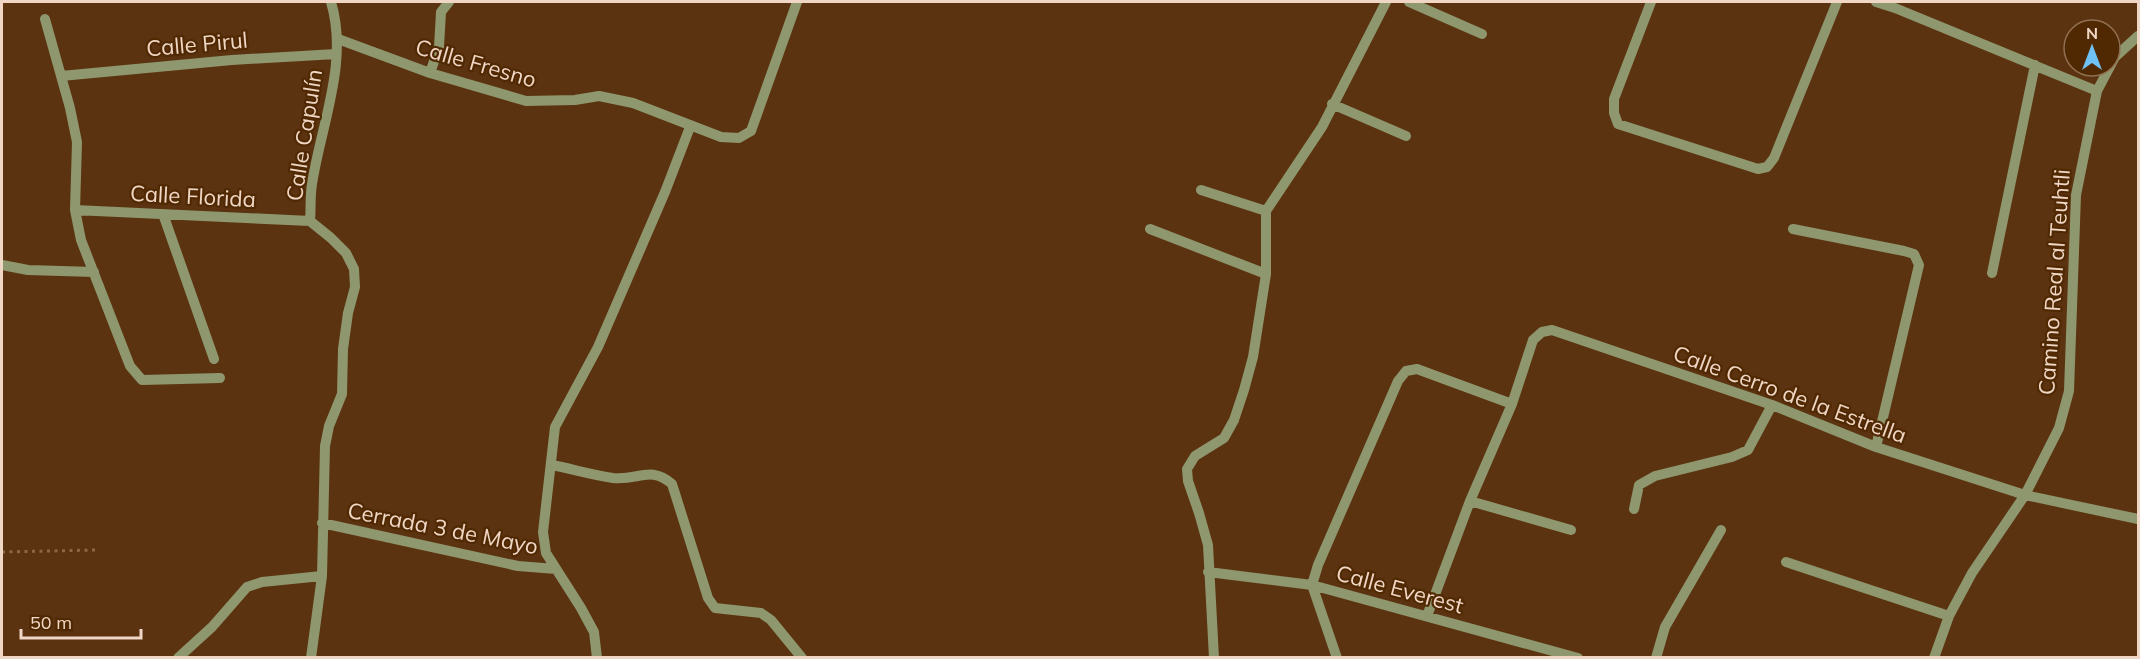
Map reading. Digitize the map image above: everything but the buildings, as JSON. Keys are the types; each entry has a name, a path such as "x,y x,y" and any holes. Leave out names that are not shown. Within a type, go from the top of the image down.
{"street":[{"path":"331,2 336,17 338,39"},
{"path":"430,73 439,47 441,12 449,2"},
{"name":"Calle Fresno","path":"338,39 430,73 526,101 575,100 599,96 633,103 721,137 739,138 751,130 797,2"},
{"path":"1214,657 1208,545 1188,481 1187,469 1195,456 1224,438 1234,420 1244,390 1253,357 1266,274 1266,212 1322,127 1386,2"},
{"path":"1409,2 1482,34"},
{"path":"1651,2 1614,99 1614,113 1618,124 1758,169 1767,167 1774,158 1837,2"},
{"path":"1876,2 2035,64 2097,91"},
{"path":"45,19 77,142 75,210 81,240 130,366 142,380 220,378"},
{"name":"Camino Real al Teuhtli","path":"1934,657 1949,616 1972,573 2025,495 2059,428 2069,391 2076,195 2097,91 2115,57 2139,36"},
{"name":"Calle Capulín","path":"311,657 322,576 325,446 329,426 342,394 343,349 348,313 355,286 354,269 346,253 332,238 310,221 311,185 324,131 338,39"},
{"name":"Calle Pirul","path":"61,76 232,60 336,54"},
{"path":"1992,273 2035,64"},
{"path":"1332,104 1406,136"},
{"path":"597,657 594,632 546,553 543,532 555,427 598,347 690,126"},
{"path":"1201,190 1266,212"},
{"name":"Calle Florida","path":"75,210 310,221"},
{"path":"163,214 214,359"},
{"path":"1150,229 1266,274"},
{"path":"1793,229 1904,251 1914,254 1919,265 1876,447"},
{"path":"2,265 28,270 94,272"},
{"name":"Calle Cerro de la Estrella","path":"1512,404 1533,340 1542,332 1552,330 1772,405 1876,447 2025,495 2139,519"},
{"path":"1337,657 1312,585 1318,565 1398,381 1406,371 1417,369 1512,404 1470,501 1427,616"},
{"path":"1634,509 1639,485 1655,476 1732,457 1748,450 1772,405"},
{"path":"552,465 616,478 651,474 662,476 672,484 708,598 715,608 761,613 771,620 802,657"},
{"path":"1470,501 1571,530"},
{"name":"Cerrada 3 de Mayo","path":"322,523 518,566 556,569"},
{"path":"1656,657 1665,627 1721,530"},
{"path":"1786,562 1949,616"},
{"name":"Calle Everest","path":"1208,572 1312,585 1578,657"},
{"path":"178,657 212,627 247,587 262,582 322,576"}],"path":[{"path":"2,552 97,550"}]}
